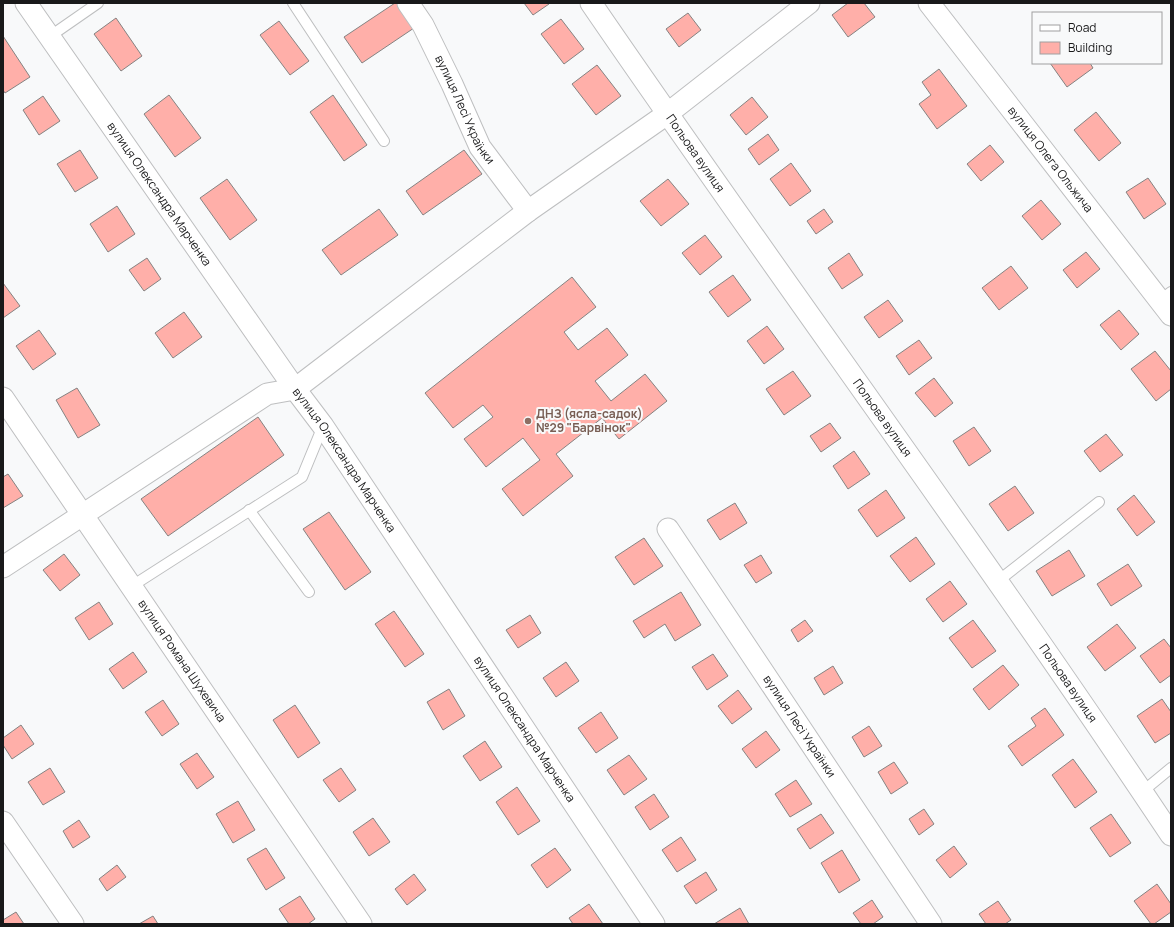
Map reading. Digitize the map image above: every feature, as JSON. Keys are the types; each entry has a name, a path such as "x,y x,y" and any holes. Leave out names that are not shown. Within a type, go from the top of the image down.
{"street":[{"name":"вулиця Олександра Марченка","path":"26,3 294,388 323,426 654,924"},
{"name":"вулиця Лесі Українки","path":"408,3 430,38 480,147 528,211"},
{"name":"Польова вулиця","path":"591,3 667,114 998,581 1171,835"},
{"path":"3,567 267,394 294,388 528,211 667,114 809,3"},
{"name":"вулиця Олега Ольжича","path":"929,3 1167,303"},
{"name":"вулиця Романа Шухевича","path":"3,398 362,924"},
{"name":"вулиця Лесі Українки","path":"668,529 931,924"},
{"path":"3,822 73,924"}],"lane":[{"path":"49,37 98,3"},
{"path":"293,3 384,141"},
{"path":"132,586 302,477 323,426"},
{"path":"998,581 1099,502"},
{"path":"249,510 309,592"},
{"path":"1142,792 1171,768"}],"building":[{"path":"397,3 414,28 362,63 344,37"},
{"path":"524,3 548,3 549,4 533,15"},
{"path":"848,3 864,3 875,17 848,37 832,15"},
{"path":"688,13 701,30 679,47 666,29"},
{"path":"116,18 142,56 121,71 94,34"},
{"path":"561,19 584,49 564,64 541,34"},
{"path":"279,21 309,61 290,75 260,35"},
{"path":"3,36 30,77 5,93 3,90"},
{"path":"1051,64 1091,64 1093,68 1067,87"},
{"path":"597,65 621,96 596,115 572,84"},
{"path":"939,69 967,106 937,129 919,104 931,95 922,82"},
{"path":"169,95 201,138 175,157 144,114"},
{"path":"333,95 367,145 344,161 310,112"},
{"path":"43,96 60,121 39,135 23,110"},
{"path":"752,97 768,117 746,135 730,115"},
{"path":"1096,112 1121,143 1099,161 1074,130"},
{"path":"768,134 779,150 759,165 748,149"},
{"path":"990,145 1004,162 981,181 967,164"},
{"path":"80,150 98,178 75,192 57,164"},
{"path":"464,150 482,174 423,215 406,191"},
{"path":"791,163 811,191 790,206 770,179"},
{"path":"1148,178 1166,204 1144,219 1126,192"},
{"path":"227,179 257,220 230,240 200,198"},
{"path":"668,179 689,204 661,226 640,201"},
{"path":"1041,200 1061,224 1042,240 1022,216"},
{"path":"117,206 135,234 108,252 90,224"},
{"path":"379,209 398,235 341,275 322,250"},
{"path":"824,209 833,222 816,234 807,221"},
{"path":"705,235 722,257 700,275 682,253"},
{"path":"1086,252 1100,269 1077,288 1063,270"},
{"path":"849,253 863,275 842,289 828,268"},
{"path":"147,258 161,279 144,291 129,270"},
{"path":"1011,266 1028,288 999,310 982,288"},
{"path":"733,275 751,300 728,317 709,292"},
{"path":"572,277 596,307 564,332 578,350 607,328 628,355 595,381 611,401 645,374 667,401 619,439 602,418 556,454 573,476 523,516 502,489 540,460 523,438 486,467 464,439 493,417 483,405 453,428 425,393"},
{"path":"3,283 20,306 3,318"},
{"path":"888,300 903,321 879,338 864,317"},
{"path":"1119,310 1139,334 1121,350 1100,325"},
{"path":"184,312 202,337 173,358 155,333"},
{"path":"767,326 784,349 764,364 747,341"},
{"path":"39,330 56,354 33,370 16,346"},
{"path":"919,340 932,358 909,375 896,356"},
{"path":"1155,351 1171,371 1171,389 1156,401 1131,369"},
{"path":"793,371 811,396 784,415 766,389"},
{"path":"934,378 953,403 935,417 915,393"},
{"path":"77,388 100,425 78,438 56,400"},
{"path":"258,417 284,455 168,536 141,499"},
{"path":"830,423 841,438 821,452 810,436"},
{"path":"974,427 991,451 969,466 953,441"},
{"path":"1106,434 1123,455 1100,472 1084,451"},
{"path":"854,451 870,474 848,489 833,466"},
{"path":"8,474 23,496 3,508 3,477"},
{"path":"1015,486 1034,513 1008,531 989,504"},
{"path":"886,490 905,518 877,537 858,510"},
{"path":"1134,495 1155,522 1137,536 1117,509"},
{"path":"735,503 747,523 720,540 707,520"},
{"path":"329,512 371,572 345,590 303,529"},
{"path":"916,537 935,564 910,582 890,556"},
{"path":"644,538 663,566 634,585 615,557"},
{"path":"1069,550 1085,576 1052,596 1036,571"},
{"path":"64,554 80,575 60,591 43,570"},
{"path":"761,555 772,573 756,583 744,565"},
{"path":"1128,564 1142,586 1111,606 1097,584"},
{"path":"950,581 967,604 943,622 926,599"},
{"path":"681,592 701,625 675,641 665,624 644,638 633,621"},
{"path":"99,602 113,624 89,640 75,618"},
{"path":"394,611 424,654 405,667 375,624"},
{"path":"530,615 541,633 518,648 506,630"},
{"path":"805,620 813,631 798,642 791,630"},
{"path":"973,620 996,651 972,668 949,638"},
{"path":"1117,624 1136,648 1105,671 1087,647"},
{"path":"1164,639 1171,648 1171,675 1160,683 1140,656"},
{"path":"133,652 147,672 123,689 109,669"},
{"path":"713,654 728,676 707,690 692,667"},
{"path":"566,662 579,681 556,697 543,678"},
{"path":"1003,665 1019,685 989,710 973,689"},
{"path":"833,666 843,683 824,695 814,678"},
{"path":"449,689 465,716 443,730 427,702"},
{"path":"738,690 752,709 732,724 718,706"},
{"path":"1162,699 1171,712 1171,733 1155,743 1137,716"},
{"path":"163,700 179,724 162,736 145,712"},
{"path":"295,705 320,743 298,758 273,720"},
{"path":"1045,708 1064,735 1022,766 1008,746 1036,726 1031,718"},
{"path":"601,712 618,738 596,753 578,728"},
{"path":"21,725 34,744 12,759 3,745 3,738"},
{"path":"869,726 882,746 864,757 852,737"},
{"path":"766,731 780,750 756,768 742,749"},
{"path":"485,741 502,767 480,781 463,756"},
{"path":"197,753 214,777 197,789 180,764"},
{"path":"629,755 647,779 624,795 607,770"},
{"path":"1073,759 1097,792 1075,808 1052,775"},
{"path":"894,762 908,783 891,794 878,772"},
{"path":"50,768 65,792 43,805 28,782"},
{"path":"341,768 356,790 339,802 323,780"},
{"path":"796,780 812,804 790,817 775,794"},
{"path":"517,787 540,821 518,835 496,802"},
{"path":"654,794 669,817 650,830 635,807"},
{"path":"238,801 255,830 233,843 216,814"},
{"path":"924,809 934,824 919,835 909,819"},
{"path":"821,814 834,833 810,849 797,829"},
{"path":"1111,814 1131,843 1110,857 1090,828"},
{"path":"373,818 390,842 369,856 353,832"},
{"path":"79,820 90,837 73,848 63,831"},
{"path":"681,837 696,860 677,872 662,850"},
{"path":"954,846 967,864 950,878 936,860"},
{"path":"266,848 285,878 266,890 247,859"},
{"path":"555,848 571,870 547,888 531,865"},
{"path":"842,850 860,880 839,893 821,863"},
{"path":"117,865 126,877 107,891 99,879"},
{"path":"706,872 717,890 696,904 684,886"},
{"path":"414,874 426,890 407,905 395,889"},
{"path":"1157,884 1171,904 1171,912 1154,924 1151,924 1134,901"},
{"path":"300,896 315,919 308,924 289,924 279,909"},
{"path":"872,900 883,917 873,924 861,924 853,913"},
{"path":"998,901 1011,920 1005,924 986,924 979,914"},
{"path":"589,904 603,924 573,924 569,918"},
{"path":"740,908 749,924 714,924"},
{"path":"16,912 24,924 3,924 3,920"},
{"path":"153,916 158,924 139,924"}],"place":[{"name":"ДНЗ (ясла-садок) №29 \"Барвінок\"","path":"528,421"}]}
